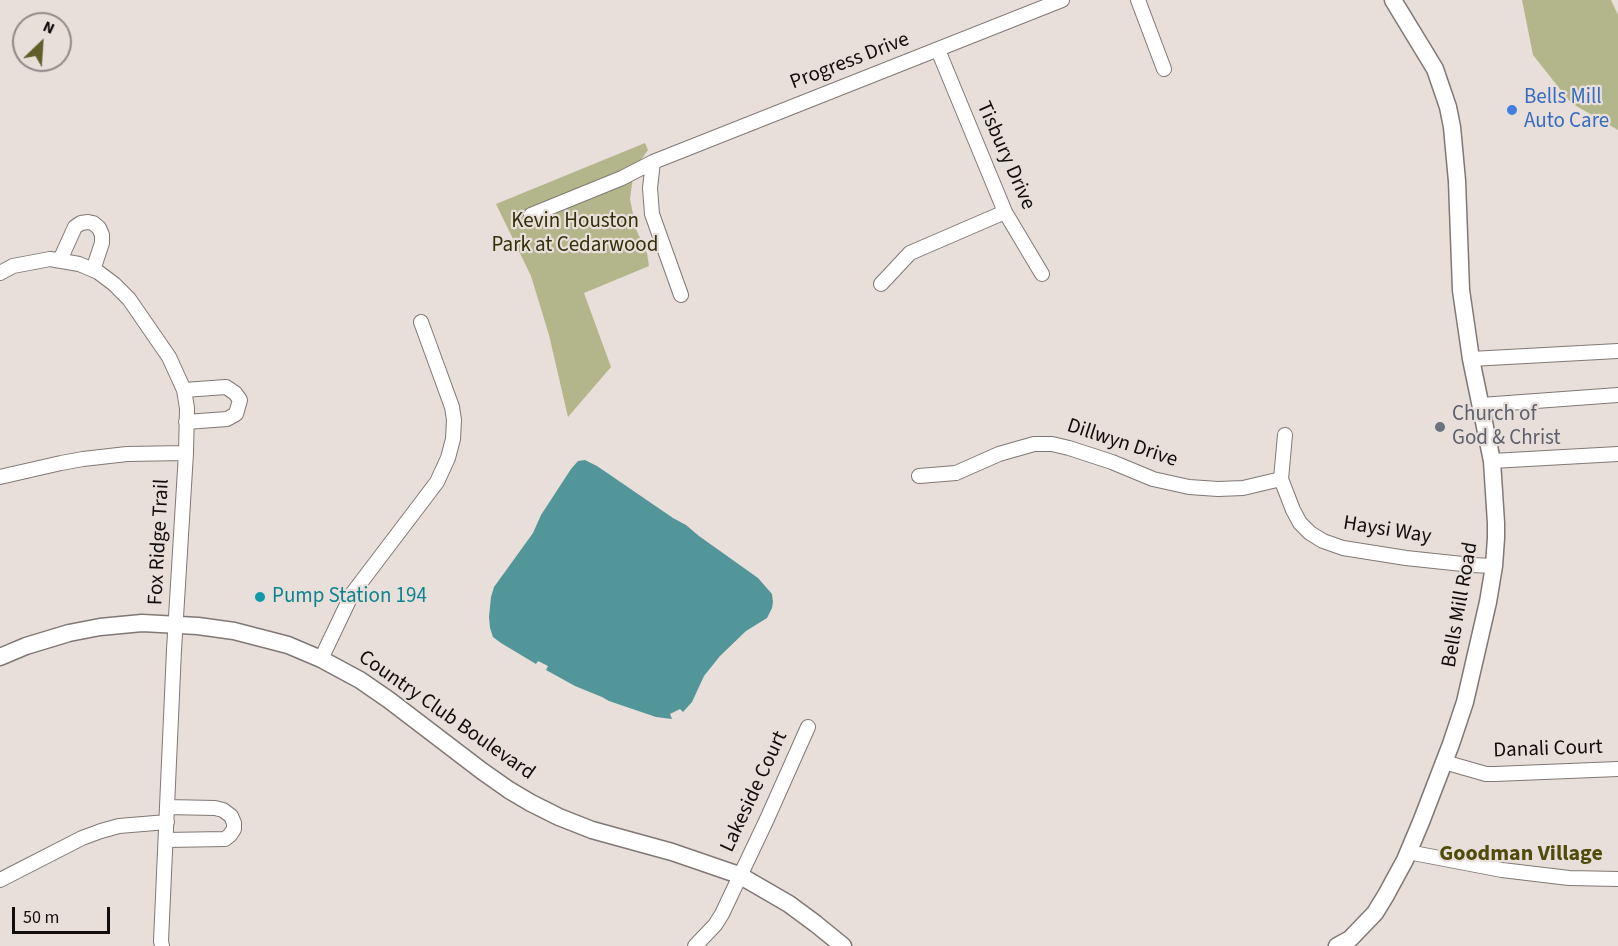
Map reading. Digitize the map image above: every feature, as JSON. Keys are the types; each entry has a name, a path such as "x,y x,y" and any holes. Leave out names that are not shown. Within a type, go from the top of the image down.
{"street":[{"name":"Progress Drive","path":"531,215 622,178 653,162 1062,0"},
{"path":"1137,0 1164,69"},
{"name":"Bells Mill Road","path":"1337,946 1350,939 1375,914 1421,822 1465,702 1482,631 1494,566 1496,523 1492,461 1471,359 1461,290 1452,127 1435,69 1393,0"},
{"name":"Tisbury Drive","path":"938,50 1005,212 1042,274"},
{"path":"653,162 650,188 652,214 681,295"},
{"path":"881,284 910,253 1005,212"},
{"path":"60,260 75,227 88,222 99,228 102,234 102,243 93,270"},
{"name":"Fox Ridge Trail","path":"0,273 26,262 50,259 79,264 93,270 114,284 129,299 169,357 184,390 187,408 186,453 162,946"},
{"path":"321,659 352,594 437,482 448,458 453,439 452,407 421,322"},
{"path":"1471,359 1618,351"},
{"path":"184,390 226,387 236,393 240,400 236,414 227,419 186,422"},
{"path":"1481,405 1618,395"},
{"name":"Haysi Way","path":"1285,435 1281,479 1293,510 1300,523 1310,533 1323,541 1343,548 1406,558 1494,566"},
{"name":"Dillwyn Drive","path":"919,476 956,473 999,454 1034,444 1052,444 1112,462 1153,479 1189,487 1243,488 1281,479"},
{"path":"0,477 83,459 127,454 186,453"},
{"path":"1492,461 1618,454"},
{"name":"Country Club Boulevard","path":"0,657 26,646 69,633 142,623 234,630 288,645 321,659 360,680 482,771 531,803 592,830 672,852 739,874 789,904 843,946"},
{"name":"Lakeside Court","path":"695,946 715,926 722,914 808,727"},
{"name":"Danali Court","path":"1444,762 1486,774 1618,769"},
{"path":"166,840 225,839 234,829 231,816 223,810 167,807"},
{"path":"0,880 82,838 101,831 119,826 167,822"},
{"path":"1408,852 1513,871 1569,878 1618,879"}],"green space":[{"path":"1522,0 1611,0 1618,15 1618,130 1571,103 1533,55"},
{"name":"Kevin Houston Park at Cedarwood","path":"645,143 648,150 637,165 630,199 636,229 647,253 649,266 584,293 611,367 568,417 549,335 531,276 496,204"}],"water":[{"path":"585,460 686,525 758,578 772,594 772,608 767,618 746,631 720,656 704,676 692,702 683,712 680,709 670,714 672,719 656,717 609,701 575,686 546,670 548,666 538,661 536,664 493,637 489,617 494,587 533,533 541,515 571,469 578,461"}],"place":[{"name":"Bells Mill Auto Care","path":"1512,110"},
{"name":"Church of God & Christ","path":"1440,427"},
{"name":"Pump Station 194","path":"260,597"}],"district":[{"name":"Goodman Village","path":"1521,855"}]}
